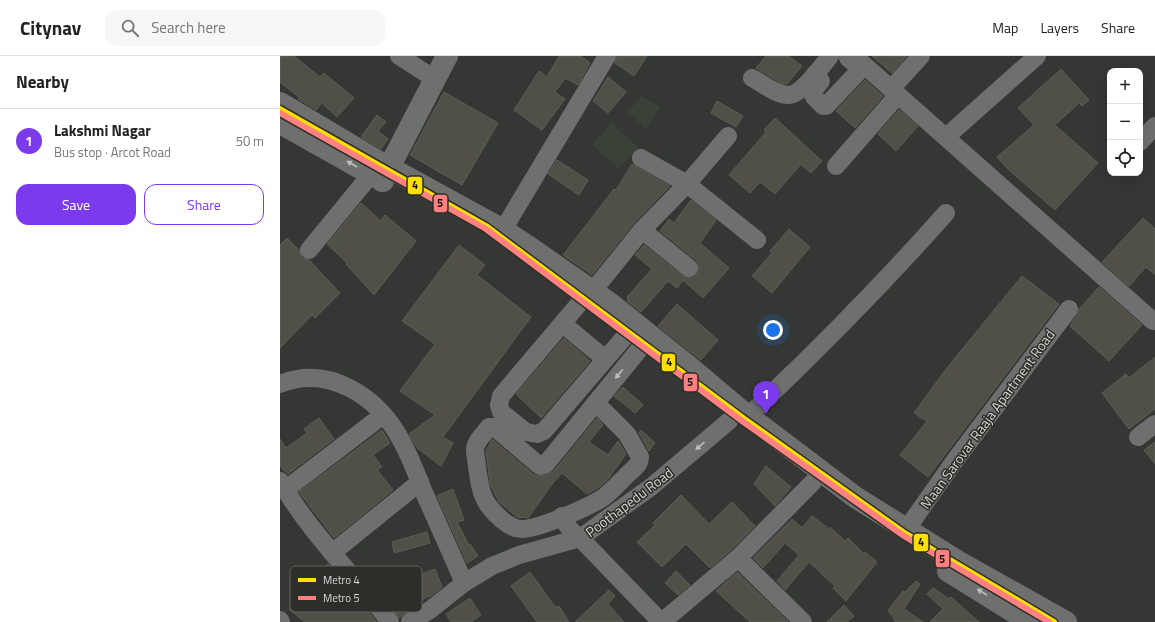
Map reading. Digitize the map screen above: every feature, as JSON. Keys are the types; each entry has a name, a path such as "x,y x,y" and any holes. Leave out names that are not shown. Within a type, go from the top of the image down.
{"main road":[{"path":"381,172 432,69 447,56"},
{"path":"280,103 381,172 490,235 588,295 611,304 681,360 776,453 813,482 1017,619"},
{"path":"280,123 503,230 588,295 635,340 739,418 906,530 959,562 1066,622"}],"street":[{"path":"399,56 432,69"},
{"path":"503,230 607,56"},
{"path":"854,56 1154,321"},
{"path":"836,166 895,92 921,56"},
{"path":"946,137 1037,56"},
{"path":"752,78 780,93 790,95 800,90 818,77 837,58 859,67 860,70 826,106 823,106 814,97 812,92 818,77"},
{"path":"1142,140 1155,126"},
{"path":"635,340 605,359 544,431 537,434 526,432 501,412 499,405 501,396 642,230 687,184 728,136"},
{"path":"641,158 687,184 757,240"},
{"path":"309,250 368,178 381,172"},
{"name":"Poothapedu Road","path":"661,622 580,538 651,487 739,418 802,365 886,279 946,213"},
{"path":"642,230 689,268"},
{"name":"Maan Sarovar Raaja Apartment Road","path":"906,530 956,459 1069,310"},
{"path":"563,324 605,359"},
{"path":"596,403 627,434 640,457 640,461 616,487 602,497 562,516 522,529 506,522 487,503 483,494 475,446 491,427 542,467 547,464 596,403 635,340"},
{"path":"283,378 315,378 339,382 362,395 383,415 402,440 464,583"},
{"path":"344,566 332,553 282,486 383,415"},
{"path":"1138,436 1155,424"},
{"path":"332,553 420,482"},
{"path":"661,622 738,558 813,482"},
{"path":"562,516 565,524 580,538"},
{"path":"410,622 434,616 464,583 492,566 519,555 580,538"},
{"path":"738,558 803,622"},
{"path":"382,612 390,622"}],"shaded area":[{"path":"642,96 660,107 646,129 627,112"},
{"path":"611,123 639,148 618,168 592,145"}],"building":[{"path":"280,56 294,56 320,77 324,73 354,98 337,117 322,103 316,110 298,99 300,98 280,82"},
{"path":"559,56 581,56 590,63 578,85 565,78 555,92 565,99 542,130 514,110 539,71 547,77"},
{"path":"617,56 647,56 634,76 615,63"},
{"path":"766,56 789,56 802,66 787,84 783,84 756,68"},
{"path":"872,56 907,56 892,73"},
{"path":"1061,69 1089,100 1082,106 1079,103 1055,125 1098,163 1055,210 1008,169 997,157 1034,125 1018,108"},
{"path":"608,77 626,92 608,113 593,101"},
{"path":"865,80 883,96 855,128 836,111"},
{"path":"444,92 498,123 462,185 410,155"},
{"path":"717,101 743,116 736,127 711,113"},
{"path":"899,110 918,126 896,151 878,134"},
{"path":"377,115 386,122 378,131 388,139 381,149 361,137"},
{"path":"775,118 822,161 811,173 801,164 775,194 760,182 750,193 729,175 766,132 764,130"},
{"path":"557,160 588,180 579,195 548,174"},
{"path":"632,164 670,186 634,223 592,275 563,255 614,189 616,190"},
{"path":"691,200 716,220 700,243 729,268 703,298 683,280 677,288 668,281 641,312 627,301 627,297 652,269 635,255 644,245 683,276 692,278 697,274 699,265 696,260 660,231 669,219 674,223"},
{"path":"361,203 381,221 385,215 416,241 374,295 346,264 347,263 327,244"},
{"path":"1143,218 1155,229 1155,275 1146,267 1129,286 1102,262"},
{"path":"789,229 810,247 772,293 752,276 772,253 770,251"},
{"path":"287,238 299,250 302,258 309,260 340,293 315,318 312,315 280,348 280,245"},
{"path":"459,245 485,265 477,275 531,317 443,437 453,443 441,466 417,448 409,434 435,415 400,391 435,344 402,321"},
{"path":"1022,276 1059,304 928,477 900,455 927,421 914,413 946,369"},
{"path":"1099,287 1142,325 1109,361 1070,326 1079,309"},
{"path":"677,304 718,340 701,360 658,326"},
{"path":"564,338 590,361 541,418 516,394"},
{"path":"1155,357 1155,409 1129,429 1102,393 1126,374 1129,378"},
{"path":"623,387 643,405 635,413 614,396"},
{"path":"319,418 334,439 288,474 280,466 280,439 286,448 307,433 304,429"},
{"path":"597,418 603,425 589,442 608,455 618,441 626,454 608,479 601,486 587,494 562,473 528,518 517,517 499,502 490,484 486,451 492,439 533,474 538,476 547,475 553,472"},
{"path":"382,430 390,443 373,455 382,467 377,470 393,490 334,538 299,492"},
{"path":"641,430 655,443 649,451 639,433"},
{"path":"1155,442 1155,464 1144,450"},
{"path":"766,466 791,487 775,506 754,484"},
{"path":"453,489 464,520 457,522 469,545 470,544 478,556 467,563 437,496"},
{"path":"681,495 709,524 732,502 755,526 710,568 686,544 662,567 637,542 655,525 653,523"},
{"path":"812,516 829,529 830,527 845,541 848,538 863,553 865,552 877,562 846,601 833,588 835,586 809,562 785,590 777,581 799,555 785,543 763,568 753,558 792,519 802,528"},
{"path":"427,532 430,543 394,553 392,542"},
{"path":"435,569 442,587 432,595 422,599 422,574"},
{"path":"676,571 690,585 678,595 665,583"},
{"path":"530,572 556,608 559,606 569,622 537,622 511,586"},
{"path":"737,572 788,622 750,622 716,591"},
{"path":"916,581 920,584 904,609 923,622 896,622 888,610 903,591 905,592"},
{"path":"933,588 949,599 951,597 979,622 930,622 943,609 927,594"},
{"path":"609,590 615,596 608,604 624,622 575,622"},
{"path":"470,598 481,615 471,622 451,622 446,614"},
{"path":"844,605 854,616 847,622 827,622"},
{"path":"293,612 369,612 377,622 305,622"},
{"path":"394,612 407,612 399,618"}],"metro line":[{"name":"4","path":"280,109 486,226 743,418 903,532 1054,622"},
{"name":"5","path":"280,113 486,229 742,421 904,536 1049,622"}],"place":[{"name":"Lakshmi Nagar","path":"766,414"}]}
